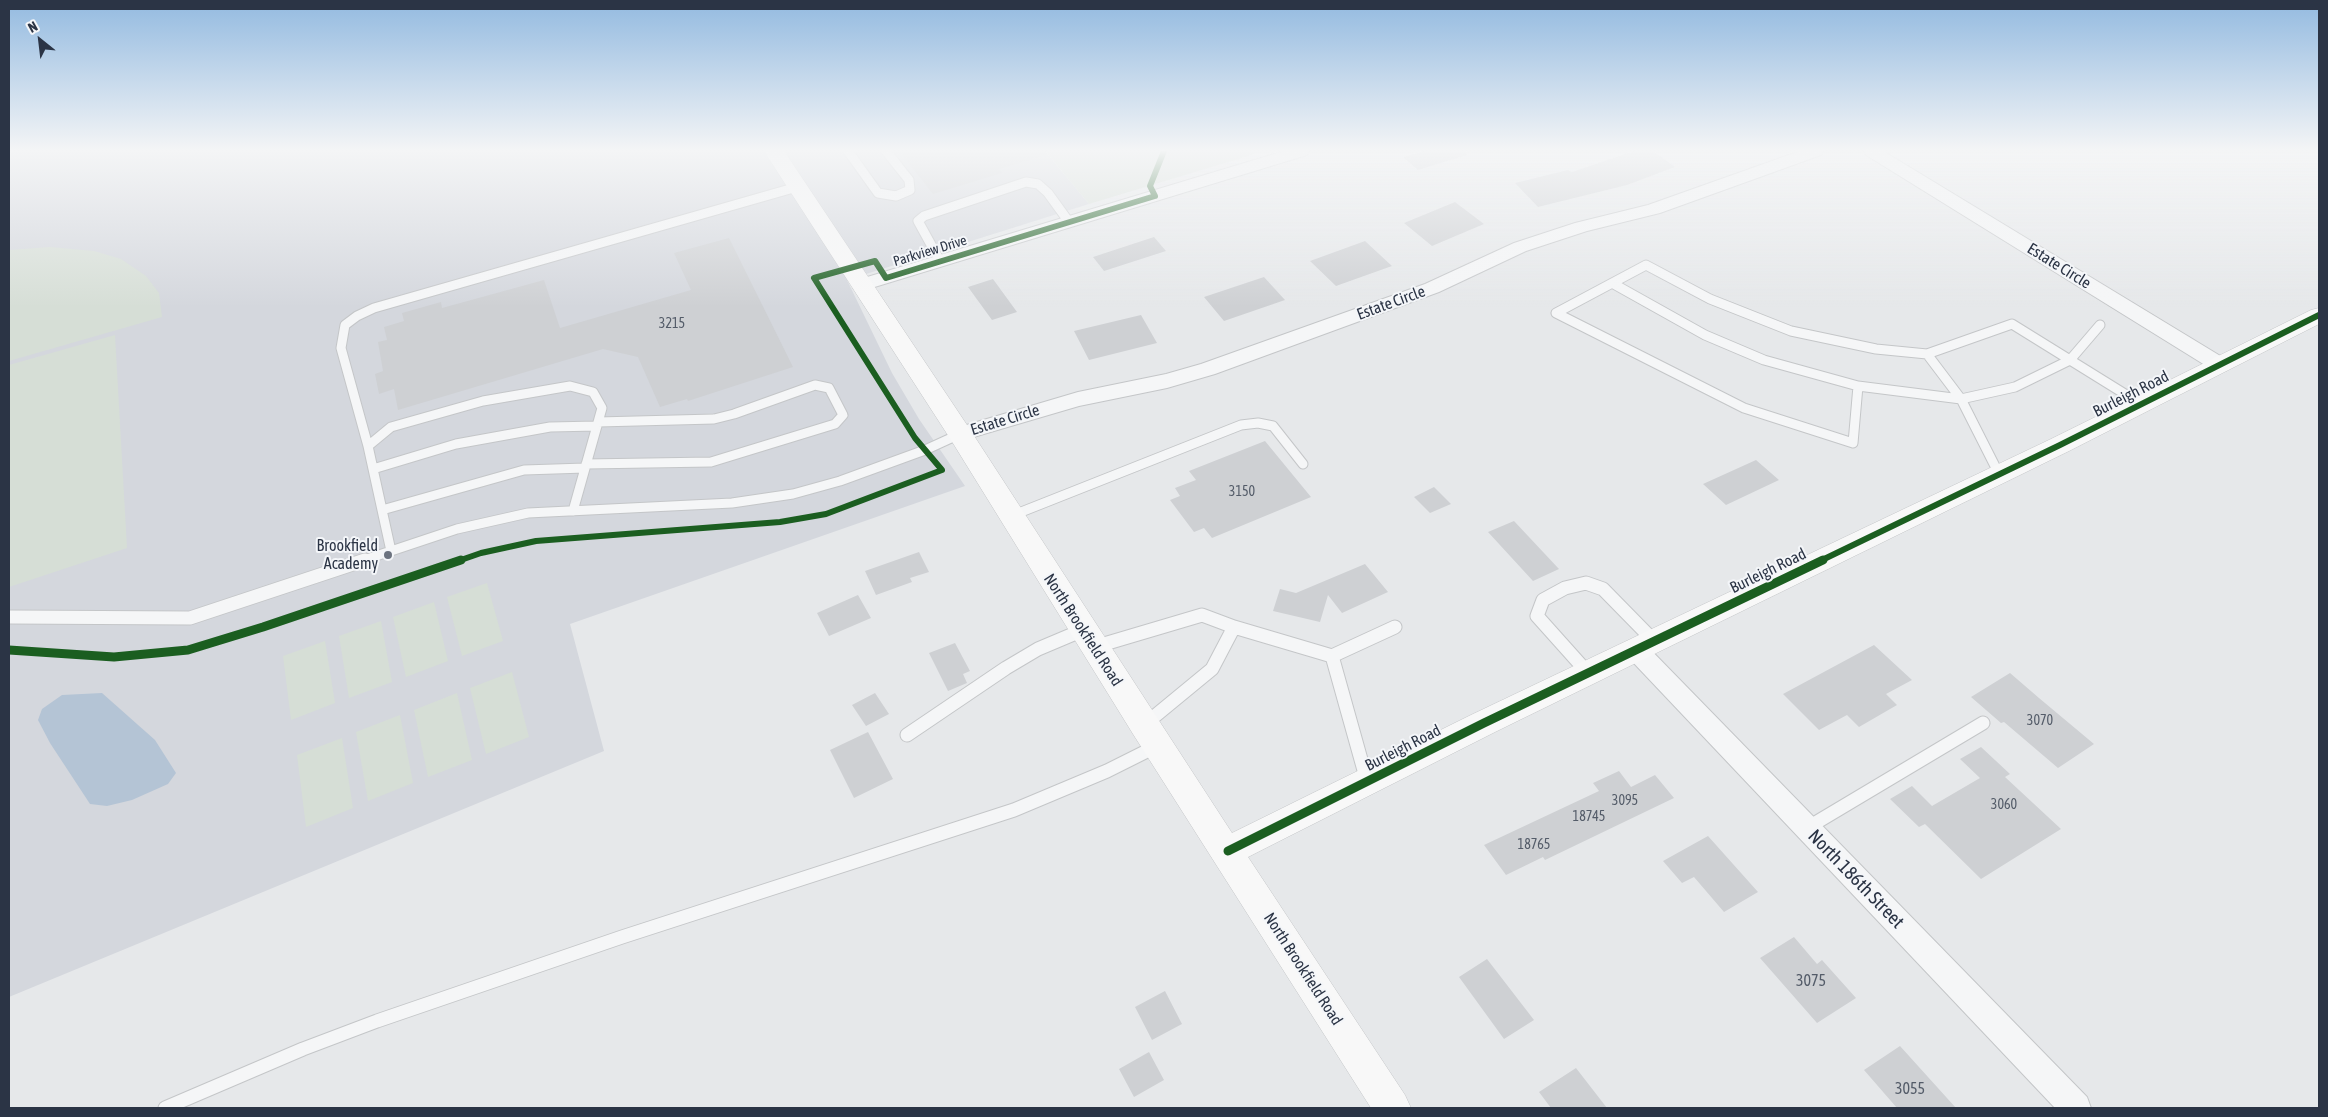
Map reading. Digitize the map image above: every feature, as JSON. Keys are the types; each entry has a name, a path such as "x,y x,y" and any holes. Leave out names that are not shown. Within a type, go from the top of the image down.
{"street":[{"name":"North Brookfield Road","path":"808,203 960,434 1392,1108"},
{"name":"Parkview Drive","path":"861,285 1131,203"},
{"name":"Estate Circle","path":"960,434 1078,399 1168,381 1208,369 1432,288 1520,246 1581,227 1670,203"},
{"name":"Estate Circle","path":"1957,203 2220,365"},
{"name":"Burleigh Road","path":"1228,851 1645,645 1999,474 2319,315"},
{"name":"North 186th Street","path":"1645,645 1807,828 2076,1108"}],"lane":[{"path":"391,551 368,446 341,348 345,325 357,316 374,308 741,203"},
{"path":"940,261 918,221 924,216 963,203"},
{"path":"1055,203 1069,222"},
{"path":"1858,386 1853,443 1744,408 1556,313 1646,265 1710,299 1791,331 1876,349 1927,354 2012,324 2141,404"},
{"path":"1612,283 1705,335 1764,360 1858,386 1960,399 2015,387 2070,360 2100,325"},
{"path":"1927,354 1960,399 1999,474"},
{"path":"373,469 456,444 550,427 714,419 734,414 816,385 828,388 843,415 836,424 711,462 524,470 382,510"},
{"path":"368,446 392,427 421,416 483,401 570,386 592,392 602,408 573,510"},
{"path":"1011,516 1241,425 1258,423 1273,426 1303,464"},
{"path":"9,617 190,618 456,529 528,512 732,502 793,494 840,481 900,460 960,434"},
{"path":"1588,673 1568,653 1537,616 1543,600 1565,588 1586,583 1603,590 1645,645"},
{"path":"907,735 1006,668 1038,649 1202,615 1332,656 1395,626"},
{"path":"165,1108 303,1049 377,1022 622,937 1014,810 1107,771 1152,735 1212,669 1234,626"},
{"path":"1332,656 1367,781"},
{"path":"1807,828 1983,723"}],"shaded area":[{"name":"Brookfield Academy","path":"9,203 1089,204 847,280 892,373 919,419 965,486 570,624 604,751 9,997"},
{"path":"50,247 94,251 121,259 146,276 159,293 162,317 9,361 9,250"},
{"path":"115,335 127,548 9,587 9,365"},
{"path":"487,583 503,641 462,656 447,597"},
{"path":"434,602 448,661 406,677 393,617"},
{"path":"381,621 392,682 349,698 339,636"},
{"path":"325,641 335,703 291,720 283,656"},
{"path":"512,672 529,737 486,754 470,688"},
{"path":"457,693 472,760 428,777 414,710"},
{"path":"400,715 413,783 368,801 356,732"},
{"path":"342,738 353,808 306,827 297,755"}],"water":[{"path":"102,693 155,740 176,773 168,784 132,800 107,806 90,804 50,743 38,720 42,709 62,695"}],"building":[{"path":"1456,203 1484,224 1432,246 1404,223"},
{"path":"1534,203 1554,203 1538,207"},
{"path":"1154,237 1166,251 1104,271 1093,257"},
{"path":"729,238 793,367 688,401 687,399 660,407 638,357 603,349 398,410 394,389 379,394 375,374 383,371 378,342 387,340 384,327 404,321 402,313 441,302 442,308 544,280 560,328 691,290 674,253"},
{"path":"1365,241 1392,266 1336,286 1310,261"},
{"path":"1264,277 1285,300 1224,321 1204,297"},
{"path":"993,279 1017,312 992,320 968,287"},
{"path":"1141,315 1157,343 1089,360 1074,331"},
{"path":"1265,441 1311,497 1212,538 1204,528 1194,532 1170,500 1180,496 1175,488 1196,480 1189,471"},
{"path":"1756,460 1779,480 1726,505 1703,484"},
{"path":"1434,487 1451,504 1430,513 1414,497"},
{"path":"1514,521 1559,569 1533,581 1488,532"},
{"path":"919,552 929,572 910,578 912,582 876,595 865,571"},
{"path":"1365,564 1388,592 1342,613 1328,595 1320,622 1273,611 1280,589 1296,593"},
{"path":"858,595 871,618 829,636 817,613"},
{"path":"955,643 970,671 963,674 967,683 948,691 929,653"},
{"path":"1874,645 1912,680 1886,694 1897,705 1859,727 1847,715 1819,730 1783,694"},
{"path":"2010,673 2094,744 2058,768 1971,697"},
{"path":"875,693 889,714 866,726 852,705"},
{"path":"868,732 893,779 854,798 830,750"},
{"path":"1981,747 2010,774 2005,777 2061,829 1981,879 1925,824 1919,827 1890,799 1912,786 1932,806 1980,778 1960,759"},
{"path":"1619,771 1631,787 1655,775 1674,798 1545,860 1543,857 1506,875 1484,845 1599,791 1593,783"},
{"path":"1708,836 1758,892 1724,912 1694,877 1682,883 1663,861"},
{"path":"1794,937 1817,964 1822,960 1856,998 1817,1023 1760,958"},
{"path":"1487,959 1534,1020 1504,1039 1459,977"},
{"path":"1165,991 1182,1024 1152,1040 1135,1007"},
{"path":"1900,1046 1956,1108 1897,1108 1864,1070"},
{"path":"1149,1052 1164,1080 1134,1097 1119,1069"},
{"path":"1576,1068 1607,1108 1551,1108 1539,1092"}],"cycle path":[{"path":"9,650 114,657 188,650 263,627 481,553 536,541 780,522 826,514 942,470 915,438 814,278 875,261 886,278 1132,203"},
{"path":"1228,851 1484,723 2060,445 2319,315"}],"place":[{"name":"Brookfield Academy","path":"388,555"}]}
